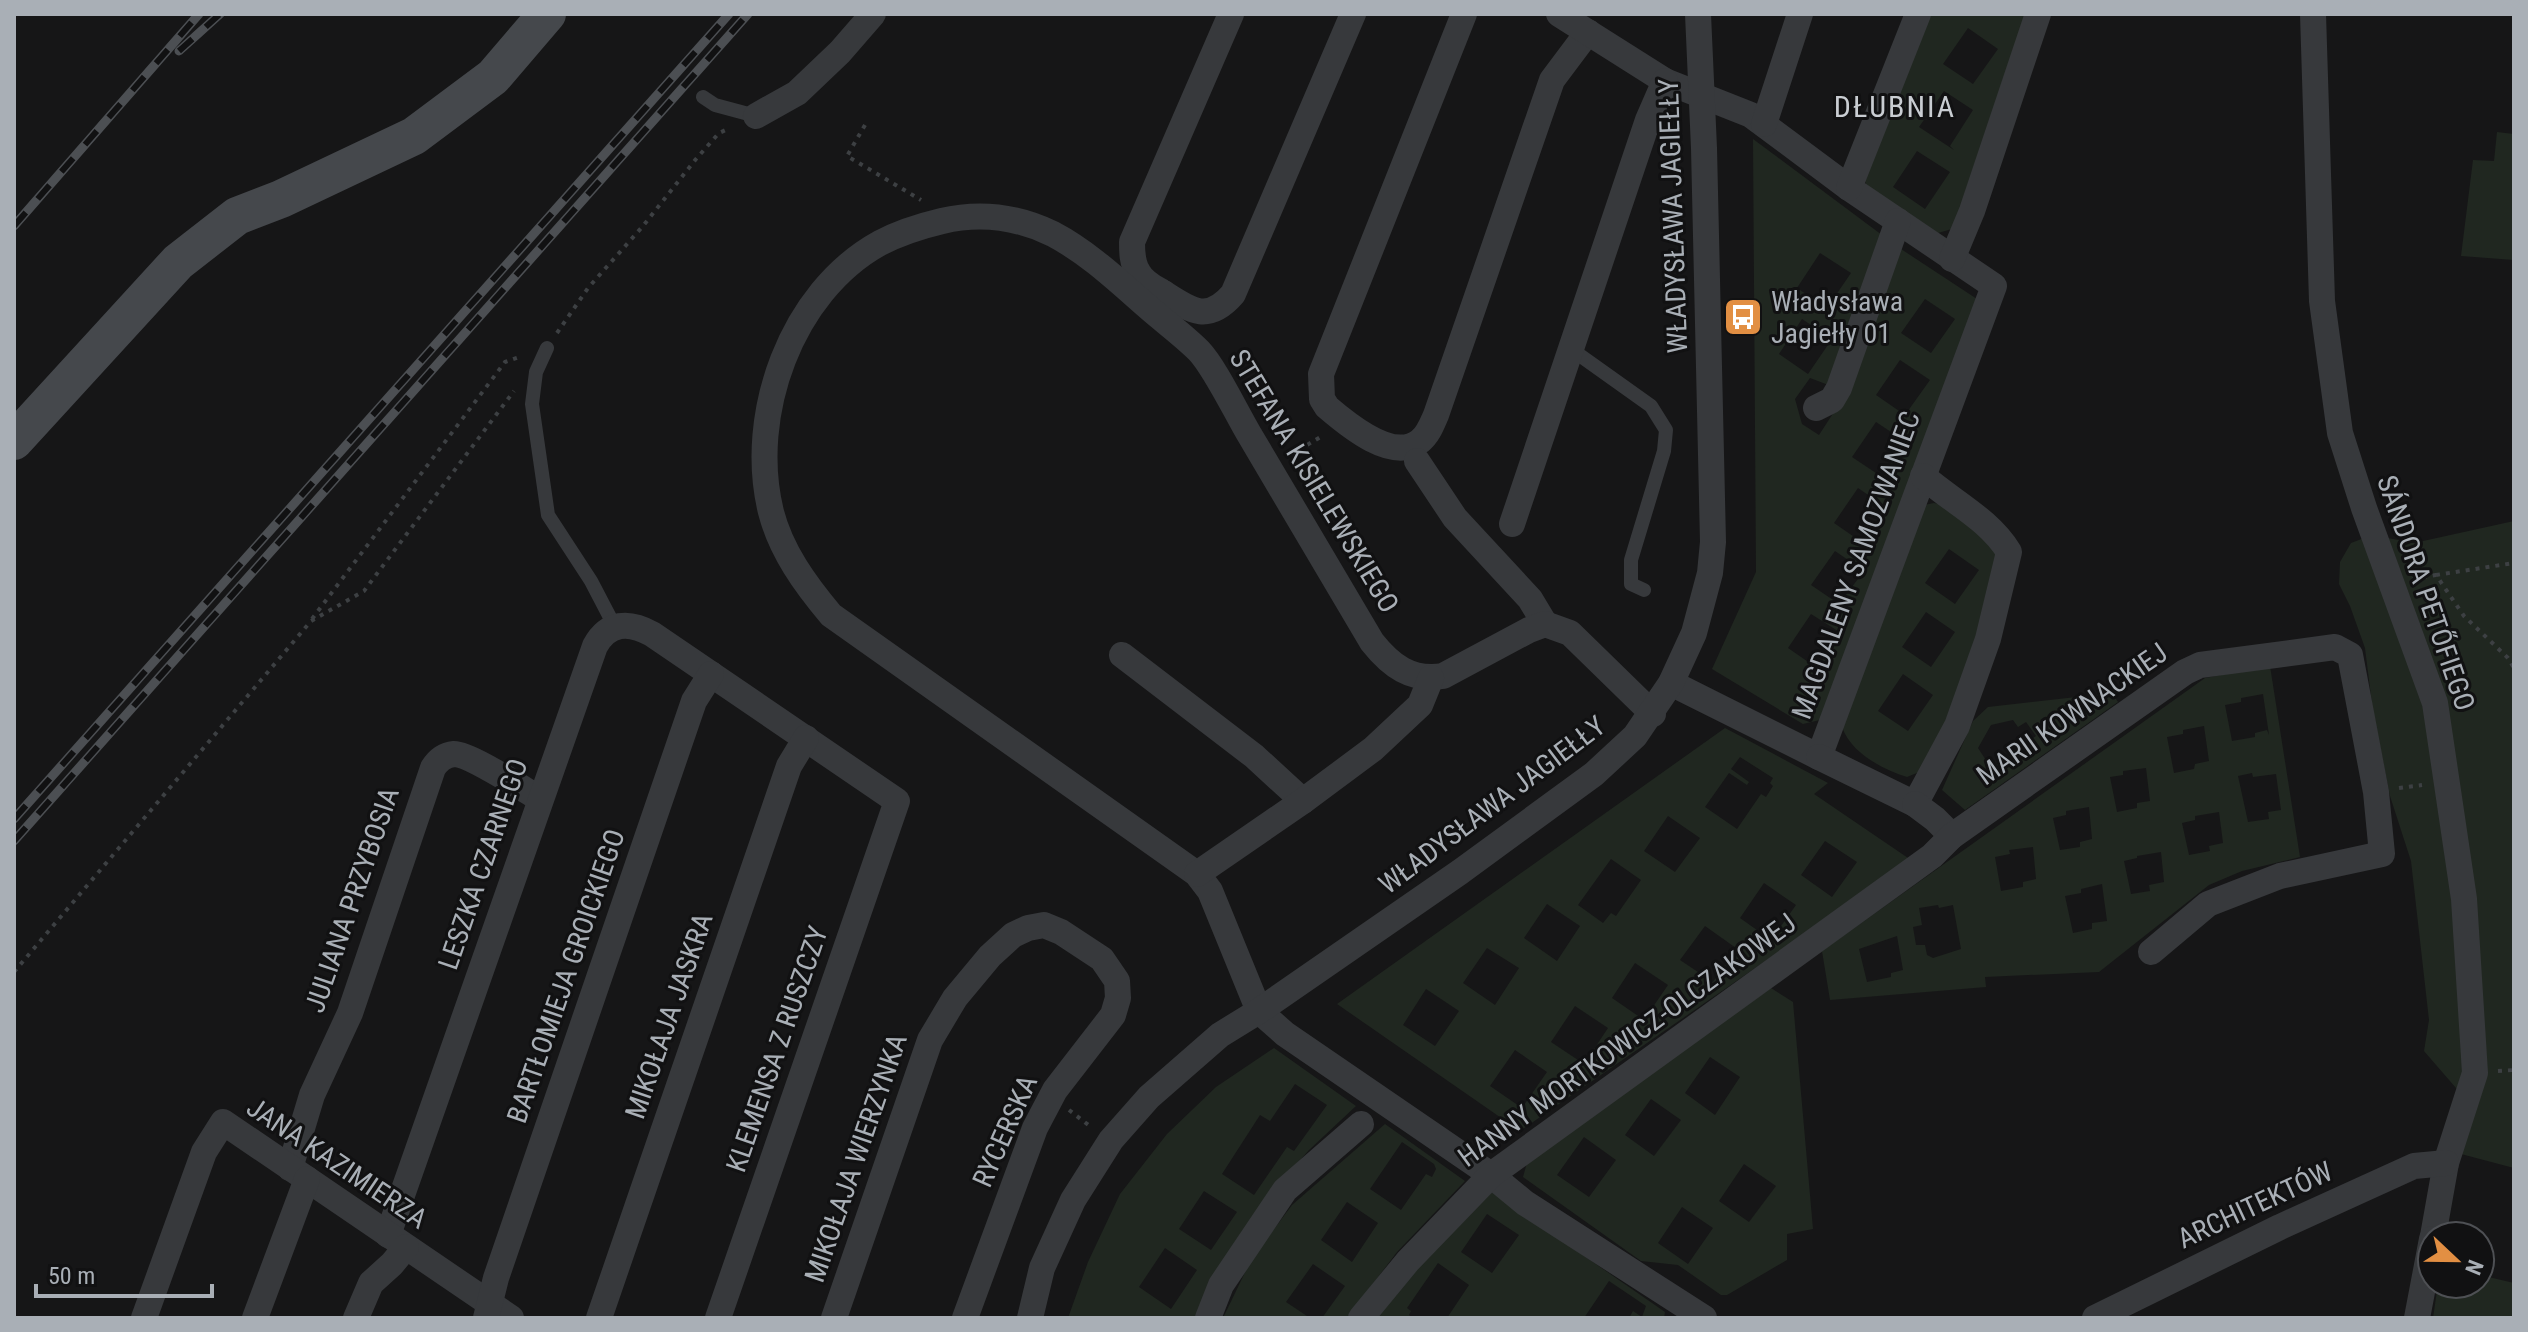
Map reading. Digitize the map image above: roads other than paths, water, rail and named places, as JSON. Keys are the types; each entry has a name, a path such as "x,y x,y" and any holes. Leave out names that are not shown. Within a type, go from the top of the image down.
{"main road":[{"path":"14,441 178,262 237,216 281,199 414,136 493,77 547,14"}],"street":[{"path":"756,116 797,93 840,52 873,14"},
{"path":"1231,14 1132,242 1132,258 1144,281 1189,310 1199,312 1224,304 1233,294 1353,14"},
{"path":"1464,14 1321,374 1322,399 1327,407 1391,448 1411,447 1426,434 1441,400 1552,80 1588,32"},
{"name":"MAGDALENY SAMOZWANIEC","path":"1559,14 1665,81 1735,107 1764,124 1849,188 1994,286 1819,757 1671,683"},
{"name":"WŁADYSŁAWA JAGIEŁŁY","path":"1030,1318 1042,1268 1085,1179 1111,1140 1161,1086 1220,1035 1259,1011 1594,774 1619,753 1653,714 1671,683 1703,605 1713,542 1698,14"},
{"path":"1764,124 1800,14"},
{"path":"1849,188 1918,14"},
{"path":"1952,259 1972,211 2038,14"},
{"name":"SÁNDORA PETŐFIEGO","path":"2313,14 2322,301 2340,433 2435,703 2464,899 2475,1073 2446,1163 2435,1220"},
{"path":"1512,524 1648,120 1665,81"},
{"name":"STEFANA KISIELEWSKIEGO","path":"1259,1011 1210,891 1197,874 849,629 815,596 795,567 780,540 771,511 765,452 775,384 798,327 820,295 842,272 878,244 908,231 957,217 1008,219 1055,235 1103,268 1201,353 1372,642 1393,666 1410,674 1431,678"},
{"path":"1816,408 1832,400 1839,388 1898,221"},
{"path":"1417,461 1455,518 1530,599 1545,624 1570,633 1653,714"},
{"path":"1915,804 1957,726 1988,639 2009,552 1997,533 1923,476"},
{"path":"615,627 626,624 642,628 806,738"},
{"path":"1197,874 1373,749 1412,715 1426,693 1431,678 1456,671 1545,624"},
{"name":"LESZKA CZARNEGO","path":"397,1241 540,799 595,646 603,635 615,627"},
{"name":"MARII KOWNACKIEJ","path":"1952,836 2185,672 2200,665 2335,647 2350,655 2376,792 2382,854 2280,876 2208,904 2151,952"},
{"path":"1122,655 1254,756 1303,801"},
{"name":"BARTŁOMIEJA GROICKIEGO","path":"496,1313 501,1263 694,701 711,674"},
{"name":"KLEMENSA Z RUSZCZY","path":"718,1318 897,801 806,738"},
{"name":"MIKOŁAJA JASKRA","path":"599,1318 789,766 806,738"},
{"name":"JULIANA PRZYBOSIA","path":"255,1318 298,1174 312,1095 350,1013 433,768 450,754 465,756 540,799"},
{"path":"1819,757 1915,804 1952,836"},
{"name":"HANNY MORTKOWICZ-OLCZAKOWEJ","path":"1361,1318 1408,1261 1491,1175 1932,856 1952,836"},
{"name":"MIKOŁAJA WIERZYNKA","path":"834,1318 930,1040 955,998 990,956 1019,931 1044,925"},
{"name":"RYCERSKA","path":"965,1318 1044,1108 1079,1057 1108,1024 1117,1007 1119,991 1109,966 1061,932 1044,925"},
{"path":"1259,1011 1285,1034 1688,1314"},
{"name":"JANA KAZIMIERZA","path":"144,1318 204,1152 223,1122 496,1313"},
{"path":"1208,1318 1221,1285 1285,1190 1361,1124"},
{"name":"ARCHITEKTÓW","path":"2095,1318 2280,1227 2414,1166 2446,1163"},
{"path":"356,1318 371,1283 392,1264 397,1241"}],"lane":[{"path":"703,97 715,105 756,116"},
{"path":"547,348 536,372 532,404 548,515 591,581 615,627"},
{"path":"1571,349 1651,406 1666,430 1664,451 1631,560 1631,584 1644,590"}],"railway":[{"path":"14,226 199,14"},
{"path":"179,51 220,14"},
{"path":"14,819 729,14"},
{"path":"14,841 748,14"}],"place":[{"name":"Władysława Jagiełły 01","path":"1743,317"}],"district":[{"name":"DŁUBNIA","path":"1895,106"}]}
